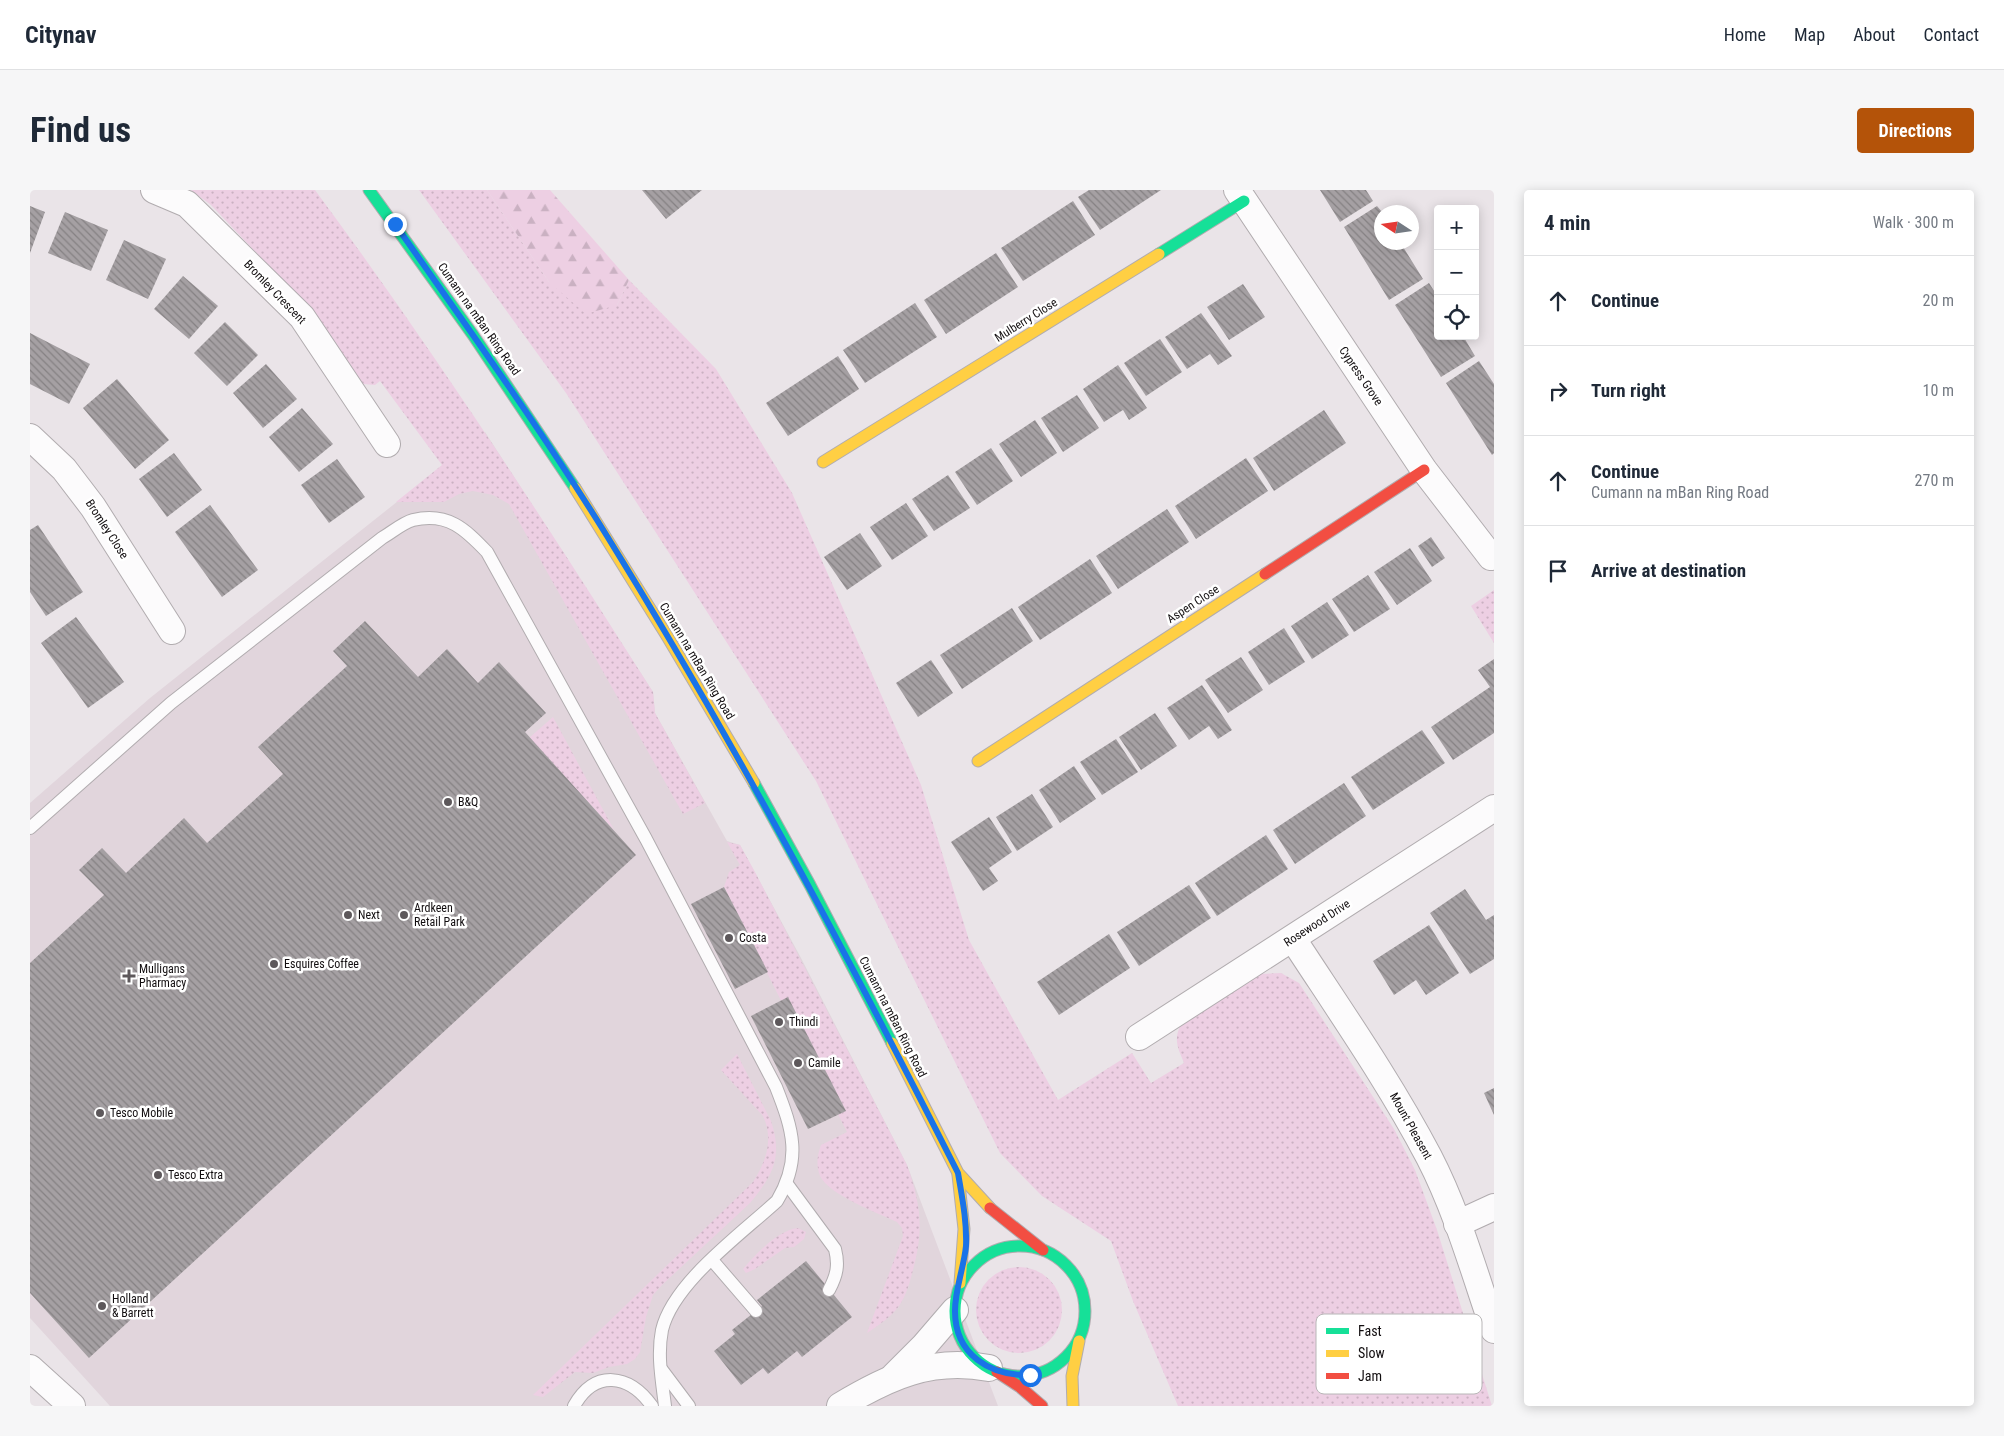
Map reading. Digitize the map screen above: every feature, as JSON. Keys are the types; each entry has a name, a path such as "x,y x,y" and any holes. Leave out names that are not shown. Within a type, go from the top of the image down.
{"main road":[{"name":"Cumann na mBan Ring Road","path":"369,190 502,376 607,535 758,790 840,943 958,1173 984,1205 1043,1250"},
{"name":"Mulberry Close","path":"823,462 1240,195"},
{"name":"Aspen Close","path":"978,760 1424,470"},
{"name":"Cumann na mBan Ring Road","path":"957,1301 966,1245 964,1213 958,1173"},
{"path":"1042,1406 1020,1387 974,1357 964,1344 957,1327 957,1301 971,1268 992,1252 1017,1246 1043,1250 1055,1256 1070,1270 1080,1287 1084,1307 1083,1328 1072,1376 1073,1406"},
{"path":"991,1369 1021,1375 1048,1369 1063,1359 1075,1345 1083,1328"}],"street":[{"name":"Bromley Crescent","path":"154,190 187,204 302,317 387,444"},
{"name":"Cypress Grove","path":"1240,195 1424,470 1490,557"},
{"name":"Bromley Close","path":"30,437 64,469 89,501 172,631"},
{"name":"Rosewood Drive","path":"1139,1037 1494,808"},
{"name":"Mount Pleasent","path":"1293,938 1386,1081 1429,1157 1457,1224 1494,1330"},
{"path":"1457,1224 1494,1207"},
{"path":"894,1376 924,1346 957,1301"},
{"path":"840,1406 894,1376 934,1366 960,1364 991,1369"},
{"path":"30,1368 72,1406"}],"lane":[{"path":"30,828 171,703 382,538 411,520 440,518 465,529 487,552 646,839 776,1087 787,1115 794,1142 792,1164 787,1184 777,1201 686,1286 666,1317 662,1332 660,1368 665,1406"},
{"path":"787,1184 835,1249 838,1262 837,1276 829,1290"},
{"path":"712,1260 756,1311"},
{"path":"660,1368 689,1406"},
{"path":"574,1406 579,1397 592,1386 606,1380 615,1380 634,1386 652,1406"}],"shaded area":[{"name":"Ardkeen Retail Park","path":"485,432 653,692 655,713 727,841 740,845 801,958 907,1165 998,1406 110,1406 30,1318 30,803 150,698"}],"green space":[{"path":"191,190 315,190 446,375 572,565 653,692 655,713 705,803 683,814 509,504 493,495 473,491 459,494 444,502 396,502 442,465 380,381 375,385 363,384 304,303 211,205"},
{"path":"419,190 487,190 549,282 617,305 629,280 716,369 792,493 921,785 969,940 1058,1100 1132,1053 1151,1083 1184,1063 1178,1048 1177,1039 1181,1024 1259,974 1281,973 1299,983 1394,1129 1415,1170 1437,1230 1463,1314 1316,1314 1316,1394 1482,1394 1482,1374 1492,1406 1178,1406 1133,1301 1111,1241 1042,1196 1000,1153 816,781 566,393"},
{"path":"487,190 550,190 629,280 617,305 586,314 549,282"},
{"path":"1494,590 1494,643 1471,606"},
{"path":"553,717 614,830 529,738"},
{"path":"727,842 740,845 755,872 907,1165 912,1179 918,1205 920,1229 911,1279 904,1298 896,1310 867,1333 903,1236 902,1228 897,1222 843,1197 825,1183 820,1176 818,1160 821,1145 847,1132 724,887 729,872 740,865"},
{"path":"737,1054 771,1121 774,1134 776,1155 774,1165 765,1183 750,1203 653,1295 646,1317 640,1352 635,1359 627,1364 609,1367 593,1373 575,1372 543,1397 533,1395 753,1182 758,1174 765,1158 768,1142 768,1133 763,1116 721,1070"},
{"path":"798,1228 806,1232 804,1239 794,1247 785,1248 746,1273 743,1269 768,1244 783,1233"},
{"path":"1011,1267 1027,1267 1036,1270 1050,1279 1059,1293 1062,1310 1059,1327 1050,1341 1036,1350 1027,1353 1011,1353 995,1346 983,1334 976,1318 976,1302 983,1286 995,1274"}],"building":[{"path":"642,190 702,190 666,219"},
{"path":"1089,190 1161,190 1100,230 1078,197"},
{"path":"1320,190 1366,190 1373,201 1340,222"},
{"path":"1073,201 1095,235 1023,281 1001,248"},
{"path":"30,206 45,212 30,253"},
{"path":"1374,208 1374,250 1405,250 1423,279 1389,300 1344,227"},
{"path":"65,212 108,230 91,271 48,253"},
{"path":"124,240 166,259 148,299 106,280"},
{"path":"996,253 1018,287 946,334 924,300"},
{"path":"183,276 218,306 189,339 154,309"},
{"path":"1429,283 1434,291 1434,340 1465,340 1475,356 1441,377 1395,305"},
{"path":"1243,284 1265,317 1229,340 1207,307"},
{"path":"915,303 937,337 865,383 843,350"},
{"path":"1201,313 1232,356 1218,365 1210,354 1187,369 1165,337"},
{"path":"225,322 258,355 227,386 194,353"},
{"path":"30,333 90,364 69,404 30,384"},
{"path":"1160,339 1182,372 1146,396 1124,363"},
{"path":"838,356 859,389 788,436 766,403"},
{"path":"1479,361 1494,384 1494,453 1492,455 1446,383"},
{"path":"266,364 297,399 263,428 233,393"},
{"path":"1118,365 1147,408 1129,420 1123,410 1104,422 1083,389"},
{"path":"117,379 169,440 135,469 83,408"},
{"path":"1077,395 1099,428 1063,452 1041,418"},
{"path":"302,408 333,444 299,472 269,437"},
{"path":"1324,410 1346,443 1274,491 1253,458"},
{"path":"1035,420 1057,453 1021,477 999,444"},
{"path":"991,448 1013,481 977,505 955,472"},
{"path":"174,453 202,490 167,517 139,479"},
{"path":"1246,458 1268,491 1196,539 1175,506"},
{"path":"337,459 365,497 329,523 301,485"},
{"path":"948,475 970,508 934,531 912,499"},
{"path":"906,503 928,536 892,560 870,527"},
{"path":"210,505 258,570 222,597 175,532"},
{"path":"1167,509 1189,542 1118,589 1096,556"},
{"path":"38,525 83,592 46,616 30,592 30,530"},
{"path":"860,533 882,566 847,590 824,557"},
{"path":"1431,537 1445,558 1432,567 1418,546"},
{"path":"1410,548 1432,581 1397,605 1374,572"},
{"path":"1090,559 1112,593 1040,640 1018,607"},
{"path":"1368,575 1390,609 1354,632 1332,599"},
{"path":"1327,602 1349,635 1312,659 1291,626"},
{"path":"1012,608 1033,641 962,689 940,655"},
{"path":"76,617 124,682 88,708 41,643"},
{"path":"365,621 418,677 447,649 478,683 499,662 546,713 525,732 636,855 89,1358 30,1293 30,963 104,895 79,870 102,848 126,873 184,818 207,843 283,774 258,747 347,666 333,651"},
{"path":"1284,628 1305,662 1269,685 1248,652"},
{"path":"1241,657 1263,690 1228,713 1205,680"},
{"path":"1494,659 1494,733 1453,760 1431,727 1490,687 1478,670"},
{"path":"931,660 953,693 918,717 896,683"},
{"path":"1202,685 1232,730 1218,739 1209,726 1189,740 1167,708"},
{"path":"1155,713 1177,746 1141,770 1119,737"},
{"path":"1422,730 1445,763 1373,810 1351,777"},
{"path":"1116,739 1138,772 1102,795 1080,762"},
{"path":"1074,766 1096,799 1060,823 1039,790"},
{"path":"1344,783 1366,816 1295,864 1273,830"},
{"path":"1032,794 1053,827 1017,851 996,817"},
{"path":"989,817 1012,852 989,868 998,881 983,891 951,842"},
{"path":"1266,835 1288,869 1217,916 1195,883"},
{"path":"1189,885 1211,918 1139,966 1117,932"},
{"name":"Costa","path":"724,887 768,972 735,989 691,904"},
{"path":"1465,889 1486,920 1494,915 1494,959 1470,974 1430,913"},
{"path":"1429,925 1459,973 1426,995 1416,980 1394,995 1373,961"},
{"path":"1109,934 1130,968 1059,1015 1037,982"},
{"name":"Camile","path":"788,997 846,1111 808,1129 751,1016"},
{"path":"1494,1088 1494,1115 1484,1093"},
{"path":"806,1261 852,1317 802,1357 797,1351 768,1374 763,1368 741,1385 714,1351 735,1334 732,1330 762,1306 757,1300"}],"traffic: fast":[{"path":"369,190 473,335 575,488"},
{"path":"1159,254 1244,201"},
{"path":"754,783 810,885 892,1043"},
{"path":"1020,1246 1045,1251 1066,1265 1080,1286 1085,1311 1080,1336 1066,1357 1045,1371 1020,1376 995,1371 974,1357 960,1336 955,1311 960,1286 974,1265 995,1251 1020,1246"}],"traffic: slow":[{"path":"823,462 1159,254"},
{"path":"575,488 667,636 754,783"},
{"path":"978,761 1265,574"},
{"path":"892,1043 958,1173 990,1208"},
{"path":"958,1175 964,1229 960,1283"},
{"path":"1073,1406 1072,1376 1079,1341"}],"traffic: jam":[{"path":"1265,574 1424,470"},
{"path":"990,1208 1043,1250"},
{"path":"997,1372 1020,1387 1042,1406"}],"place":[{"name":"B&Q","path":"448,802"},
{"name":"Next","path":"348,915"},
{"name":"Ardkeen Retail Park","path":"404,915"},
{"name":"Costa","path":"729,938"},
{"name":"Esquires Coffee","path":"274,964"},
{"name":"Mulligans Pharmacy","path":"129,976"},
{"name":"Thindi","path":"779,1022"},
{"name":"Camile","path":"798,1063"},
{"name":"Tesco Mobile","path":"100,1113"},
{"name":"Tesco Extra","path":"158,1175"},
{"name":"Holland & Barrett","path":"102,1306"}],"route":[{"path":"395,224 502,376 607,535 758,790 888,1035 958,1173 964,1213 966,1245 955,1310 957,1327 964,1344 974,1357 988,1368 1012,1375 1030,1375"}]}
